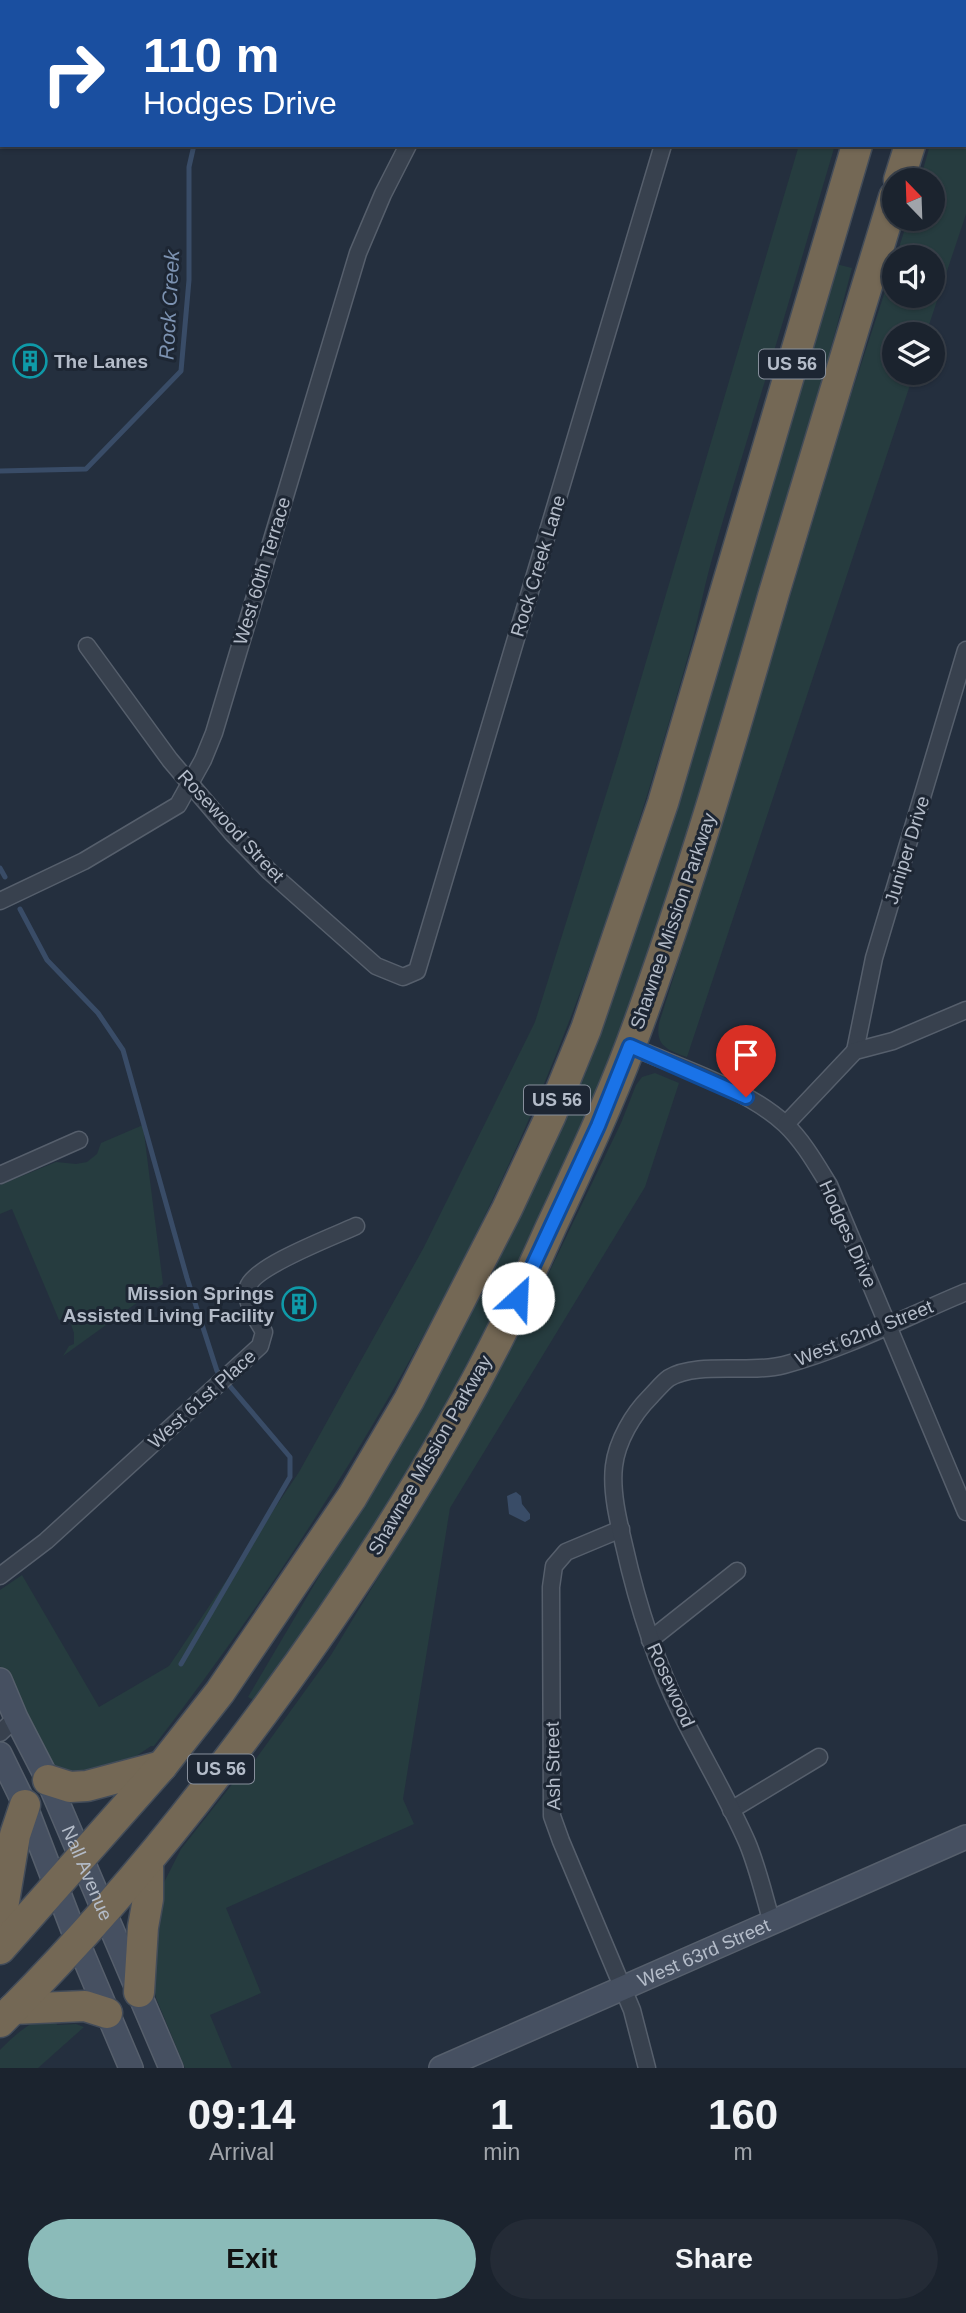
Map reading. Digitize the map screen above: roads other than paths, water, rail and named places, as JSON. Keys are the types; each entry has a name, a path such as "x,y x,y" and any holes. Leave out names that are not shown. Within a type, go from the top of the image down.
{"highway":[{"name":"US 56","path":"0,1949 162,1766 220,1692 352,1497 409,1400 461,1303 550,1117 586,1028 663,803 856,147"},
{"path":"903,168 909,147"},
{"name":"Shawnee Mission Parkway","path":"6,2016 106,1913 148,1863 254,1725 324,1628 405,1502 506,1323 598,1126 630,1046 702,840 884,231"},
{"path":"48,1780 70,1787 87,1786 162,1766"},
{"path":"0,1926 15,1835 24,1805"},
{"path":"139,1992 143,1927 148,1899 148,1863"},
{"path":"6,2016 85,2006 107,2013"}],"main road":[{"name":"Nall Avenue","path":"0,1680 8,1725 48,1780 170,2068"},
{"name":"Nall Avenue","path":"0,1754 24,1805 131,2068"},
{"name":"West 63rd Street","path":"441,2068 966,1837"}],"street":[{"name":"West 60th Terrace","path":"0,901 84,861 142,828 178,805 190,785 214,733 358,253 407,147"},
{"name":"Rock Creek Lane","path":"403,977 417,971 425,948 662,147"},
{"name":"Rosewood Street","path":"87,646 116,689 190,785 242,844 376,966 403,977"},
{"name":"Juniper Drive","path":"855,1051 874,958 966,650"},
{"path":"786,1124 855,1051 893,1041 966,1010"},
{"name":"Hodges Drive","path":"630,1046 746,1097 786,1124 803,1144 829,1185 966,1512"},
{"path":"0,1175 79,1140"},
{"name":"West 61st Place","path":"0,1576 46,1541 260,1346 264,1332 248,1303 248,1287 255,1276 268,1267 356,1226"},
{"name":"West 62nd Street","path":"623,1436 640,1407 669,1378 697,1370 748,1370 781,1366 815,1356 966,1292"},
{"name":"Rosewood","path":"623,1436 613,1481 631,1577 650,1640 681,1713 732,1810 757,1866 772,1923"},
{"name":"Ash Street","path":"621,1529 566,1552 554,1566 551,1587 552,1816 637,2022 646,2068"},
{"path":"650,1640 737,1571"},
{"path":"732,1810 819,1757"}],"water":[{"path":"516,1492 530,1514 530,1519 525,1522 509,1514 507,1496"}],"waterway":[{"name":"Rock Creek","path":"0,471 86,469 181,371 189,280 189,167 194,147"},
{"path":"0,868 5,877"},
{"path":"20,909 47,960 98,1013 123,1050 187,1278 217,1371 290,1457 290,1477 181,1664"}],"place":[{"name":"The Lanes","path":"30,361"},
{"name":"Mission Springs Assisted Living Facility","path":"299,1304"}]}
